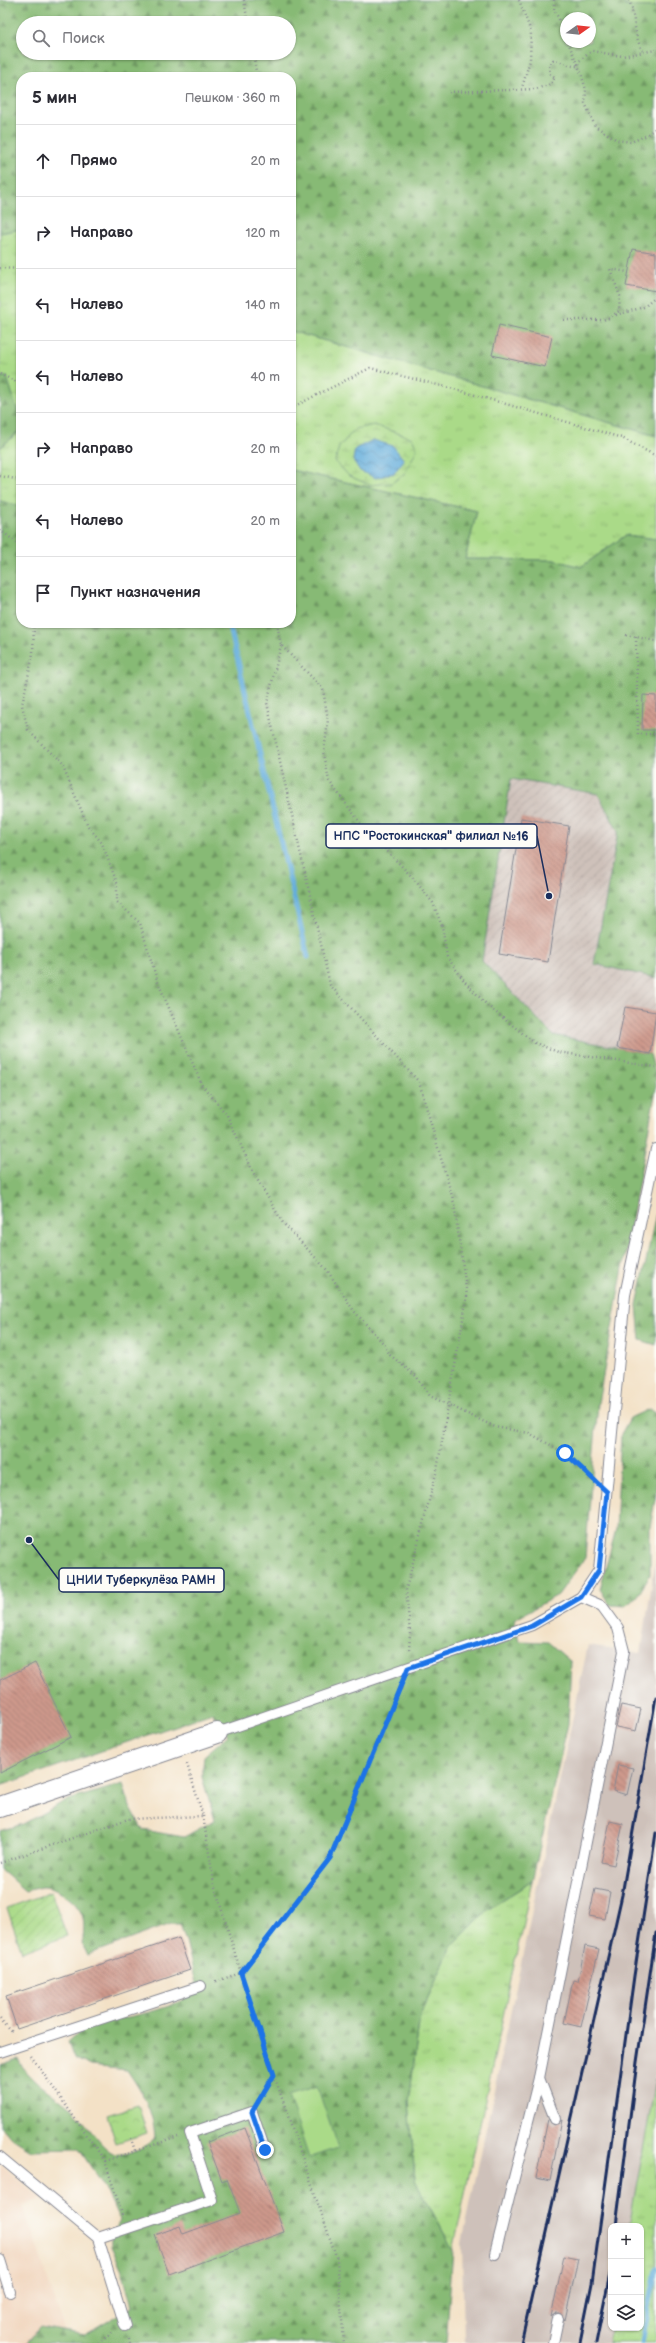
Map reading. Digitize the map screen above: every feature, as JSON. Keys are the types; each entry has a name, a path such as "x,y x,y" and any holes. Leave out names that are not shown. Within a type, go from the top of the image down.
{"street":[{"path":"0,1807 217,1733"}],"lane":[{"path":"217,1733 532,1626 581,1597 599,1570 625,1295 656,1149"},
{"path":"495,2254 539,2078 624,1651 618,1628 602,1606 581,1597"},
{"path":"0,2052 201,1986"},
{"path":"539,2078 556,2119"},
{"path":"98,2238 212,2200 190,2133 252,2112 265,2150"},
{"path":"0,2157 98,2238 125,2326"},
{"path":"0,2260 10,2292"},
{"path":"553,2343 558,2319"}],"path":[{"path":"244,0 247,16"},
{"path":"519,0 531,32 530,60 522,88"},
{"path":"554,0 554,9 560,22"},
{"path":"629,0 634,10 638,43 643,51"},
{"path":"571,48 586,90 585,103 595,126 617,140 631,142 645,136 656,128"},
{"path":"449,92 522,88 536,89 551,84 555,77 550,74 549,65 553,60 559,61 569,67 578,66 579,61 592,51 622,56 643,51 656,50"},
{"path":"254,60 256,72"},
{"path":"0,268 16,269"},
{"path":"609,318 619,311 620,296 610,269 628,272"},
{"path":"564,320 609,318 620,312 644,307 656,297"},
{"path":"296,405 370,368 458,390 622,438 656,456"},
{"path":"0,374 16,382"},
{"path":"0,476 16,479"},
{"path":"0,530 16,542"},
{"path":"34,628 33,654 22,705 28,730 62,765 88,826 102,843 117,883 118,902 140,923 157,980 202,1085 227,1115 254,1174 283,1223 327,1270 354,1311 383,1343 390,1355 416,1376 430,1396 450,1404 495,1428 529,1433 565,1453 607,1492"},
{"path":"201,1986 241,1973 330,1858 408,1668 410,1633 406,1589 437,1470 450,1404 467,1296 454,1203 419,1082 330,985 267,703 281,645 278,628"},
{"path":"626,635 656,641"},
{"path":"636,637 638,734 656,734"},
{"path":"281,645 322,689 328,720 324,754 330,781 362,825 414,878 433,903 442,926 447,957 466,984 489,1007 534,1043 558,1052 656,1067"},
{"path":"181,1745 203,1816 214,1884 241,1973 337,2259 344,2343"},
{"path":"0,1863 128,1819 203,1816"},
{"path":"0,2019 23,2045 105,2161 127,2229"},
{"path":"252,2112 274,2075"},
{"path":"105,2161 190,2133"},
{"path":"132,2138 135,2151"},
{"path":"98,2343 125,2326"}],"shaded area":[{"path":"511,779 598,794 618,831 594,964 656,978 656,1023 650,1054 553,1035 482,961"},
{"path":"656,1557 656,2172 642,2223 608,2223 608,2331 613,2331 623,2343 464,2343 462,2243 588,1645 641,1653"},
{"path":"0,2165 41,2199 23,2205 69,2343 0,2343"}],"green space":[{"path":"0,0 624,0 625,6 656,7 656,436 296,332 296,72 16,72 16,230 0,233"},
{"path":"624,0 656,0 656,7 625,6"},
{"path":"16,230 16,406 7,378 0,377 0,233"},
{"path":"296,332 656,436 656,539 626,535 581,567 554,560 465,559 477,511 296,471"},
{"path":"0,377 7,377 16,406 16,434 0,448"},
{"path":"374,425 412,438 417,449 405,473 392,483 370,485 349,476 335,461 339,447 355,429"},
{"path":"16,434 16,505 0,501 0,448"},
{"path":"296,471 477,511 465,559 554,560 581,567 626,535 656,539 656,978 594,964 618,831 598,794 511,779 482,961 553,1035 650,1054 656,1075 656,1089 598,1403 585,1558 558,1595 514,1619 519,1641 548,1642 571,1662 568,1724 532,1881 487,1910 451,1947 420,2015 409,2101 415,2180 453,2250 446,2343 26,2343 41,2327 85,2335 132,2307 122,2270 111,2246 111,2237 120,2221 105,2188 79,2149 31,2150 0,2128 0,2065 18,2059 23,2068 37,2082 78,2115 101,2143 111,2152 121,2154 137,2150 155,2138 149,2110 133,2079 127,2070 91,2066 74,2058 68,2042 87,2027 163,2008 177,2003 188,1996 197,1987 186,1941 180,1924 171,1924 87,1955 83,1945 83,1918 81,1912 72,1901 60,1892 47,1887 25,1891 0,1869 0,1831 23,1824 65,1801 123,1784 130,1807 143,1830 184,1837 215,1820 202,1777 204,1756 228,1735 212,1713 0,1786 0,501 16,505 16,628 296,628"},
{"path":"656,1213 656,1345 640,1340 637,1305"},
{"path":"649,1409 656,1413 656,1494 650,1527 650,1575 637,1597 625,1606 610,1605 600,1589 616,1529 621,1434 630,1418"},
{"path":"532,1881 453,2250 415,2180 409,2101 420,2015 451,1947 487,1910"},
{"path":"51,1892 67,1936 22,1952 7,1908"},
{"path":"656,2079 656,2343 608,2343 610,2331 644,2331 644,2223 630,2223"},
{"path":"317,2086 338,2148 309,2158 288,2095"},
{"path":"138,2105 147,2133 116,2143 107,2115"}],"water":[{"path":"373,440 393,446 404,460 394,473 376,478 360,471 353,460 355,449"}],"building":[{"path":"633,249 656,253 656,291 626,286"},
{"path":"499,325 552,337 545,367 492,355"},
{"path":"643,695 656,696 656,730 642,730"},
{"path":"521,818 569,826 548,962 499,954"},
{"path":"625,1007 656,1012 650,1054 617,1048"},
{"path":"35,1663 71,1737 0,1773 0,1680"},
{"path":"621,1705 641,1709 636,1731 616,1727"},
{"path":"618,1765 633,1768 627,1795 613,1791"},
{"path":"610,1821 623,1824 614,1865 601,1862"},
{"path":"595,1889 610,1892 605,1919 589,1916"},
{"path":"179,1938 190,1970 17,2029 6,1996"},
{"path":"585,1946 599,1949 581,2027 564,2023 573,1980 578,1981"},
{"path":"548,2119 554,2125 562,2120 550,2181 536,2178"},
{"path":"245,2128 284,2232 169,2274 155,2235 180,2226 183,2234 240,2213 227,2179 222,2181 207,2142"},
{"path":"564,2256 578,2259 565,2320 560,2313 556,2313 551,2317"}],"waterway":[{"path":"230,628 308,957"},
{"path":"642,2343 656,2270"}],"railway":[{"path":"521,2343 622,1895 656,1697"},
{"path":"580,2343 592,2283 634,1976 656,1833"},
{"path":"616,2223 637,2062 656,1933"},
{"path":"596,2343 608,2284"}],"place":[{"name":"НПС \"Ростокинская\" филиал №16","path":"549,896"},
{"name":"ЦНИИ Туберкулёза РАМН","path":"29,1540"}],"route":[{"path":"265,2150 252,2112 274,2075 241,1973 330,1858 408,1668 532,1626 581,1597 599,1570 607,1492 565,1453"}]}
